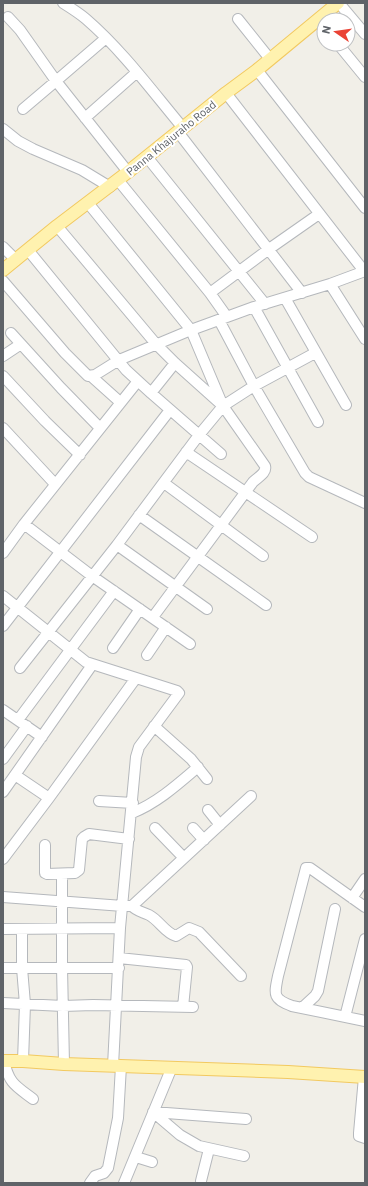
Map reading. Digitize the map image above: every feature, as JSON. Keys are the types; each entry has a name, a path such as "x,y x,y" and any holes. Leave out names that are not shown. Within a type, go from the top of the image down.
{"main road":[{"name":"Panna Khajuraho Road","path":"331,12 338,3"},
{"name":"Panna Khajuraho Road","path":"3,270 226,93 270,59 316,27"},
{"path":"3,1061 288,1072 365,1077"}],"street":[{"path":"63,3 85,18 106,38 137,72 302,293"},
{"path":"338,3 365,34"},
{"path":"8,16 20,30 56,81 128,172"},
{"path":"238,19 270,59"},
{"path":"23,109 106,38"},
{"path":"345,52 365,76"},
{"path":"257,70 365,208"},
{"path":"85,118 137,72"},
{"path":"91,376 119,360 191,330 254,307 330,284 364,271 226,93"},
{"path":"3,129 18,141 33,149 114,183 210,293 254,386 309,477 365,503"},
{"path":"147,157 265,304"},
{"path":"88,203 191,330 223,406 265,466 265,471 253,482 153,618"},
{"path":"210,293 319,214"},
{"path":"57,226 156,344 223,406"},
{"path":"3,247 16,260"},
{"path":"28,250 126,370 221,454"},
{"path":"3,281 65,353 88,376 91,376 120,402"},
{"path":"330,284 365,339"},
{"path":"285,298 346,405"},
{"path":"254,307 318,422"},
{"path":"10,333 100,428"},
{"path":"3,356 21,344"},
{"path":"20,668 117,545 186,452 223,406 254,386 315,353"},
{"path":"151,393 175,363"},
{"path":"3,376 45,421 80,455"},
{"path":"5,545 80,455 138,380"},
{"path":"3,626 170,410"},
{"path":"3,428 55,484"},
{"path":"186,452 312,537"},
{"path":"164,483 263,556"},
{"path":"139,515 266,604"},
{"path":"24,524 92,576 190,644"},
{"path":"117,545 206,609"},
{"path":"18,720 114,591"},
{"path":"3,596 86,662 177,691 179,693 139,747 136,757 129,839 127,906 120,928 116,1006 118,1118 108,1168 104,1173 95,1176 90,1183"},
{"path":"113,648 140,609"},
{"path":"147,655 166,627"},
{"path":"3,792 92,665"},
{"path":"3,859 136,678"},
{"path":"3,710 42,737"},
{"path":"3,759 27,726"},
{"path":"154,726 191,759 207,779"},
{"path":"99,801 142,809 174,788 198,767"},
{"path":"15,775 49,798"},
{"path":"127,906 184,858 251,796"},
{"path":"208,810 220,825"},
{"path":"155,828 184,858"},
{"path":"193,828 204,840"},
{"path":"45,845 44,872 47,874 62,874 75,873 79,870 82,839 86,835 89,834 129,839"},
{"path":"365,907 310,868 304,870 275,991 276,998 281,1002 302,1008 365,1021"},
{"path":"62,874 61,929 64,1064"},
{"path":"352,898 365,879"},
{"path":"3,897 127,906 134,908 150,915 176,936 189,928 199,932 241,976"},
{"path":"302,1008 315,996 318,991 335,909"},
{"path":"3,929 120,928"},
{"path":"22,929 22,968 25,1004 23,1061"},
{"path":"345,1017 365,939"},
{"path":"3,968 62,968 119,963 186,965 188,1007 63,1006 3,1003"},
{"path":"3,1061 6,1074 11,1082 33,1099"},
{"path":"124,1183 172,1067"},
{"path":"365,1077 359,1133 360,1136 365,1138"},
{"path":"153,1112 246,1119"},
{"path":"153,1112 180,1135 199,1146 244,1156"},
{"path":"201,1180 209,1149"},
{"path":"136,1157 152,1162"}]}
